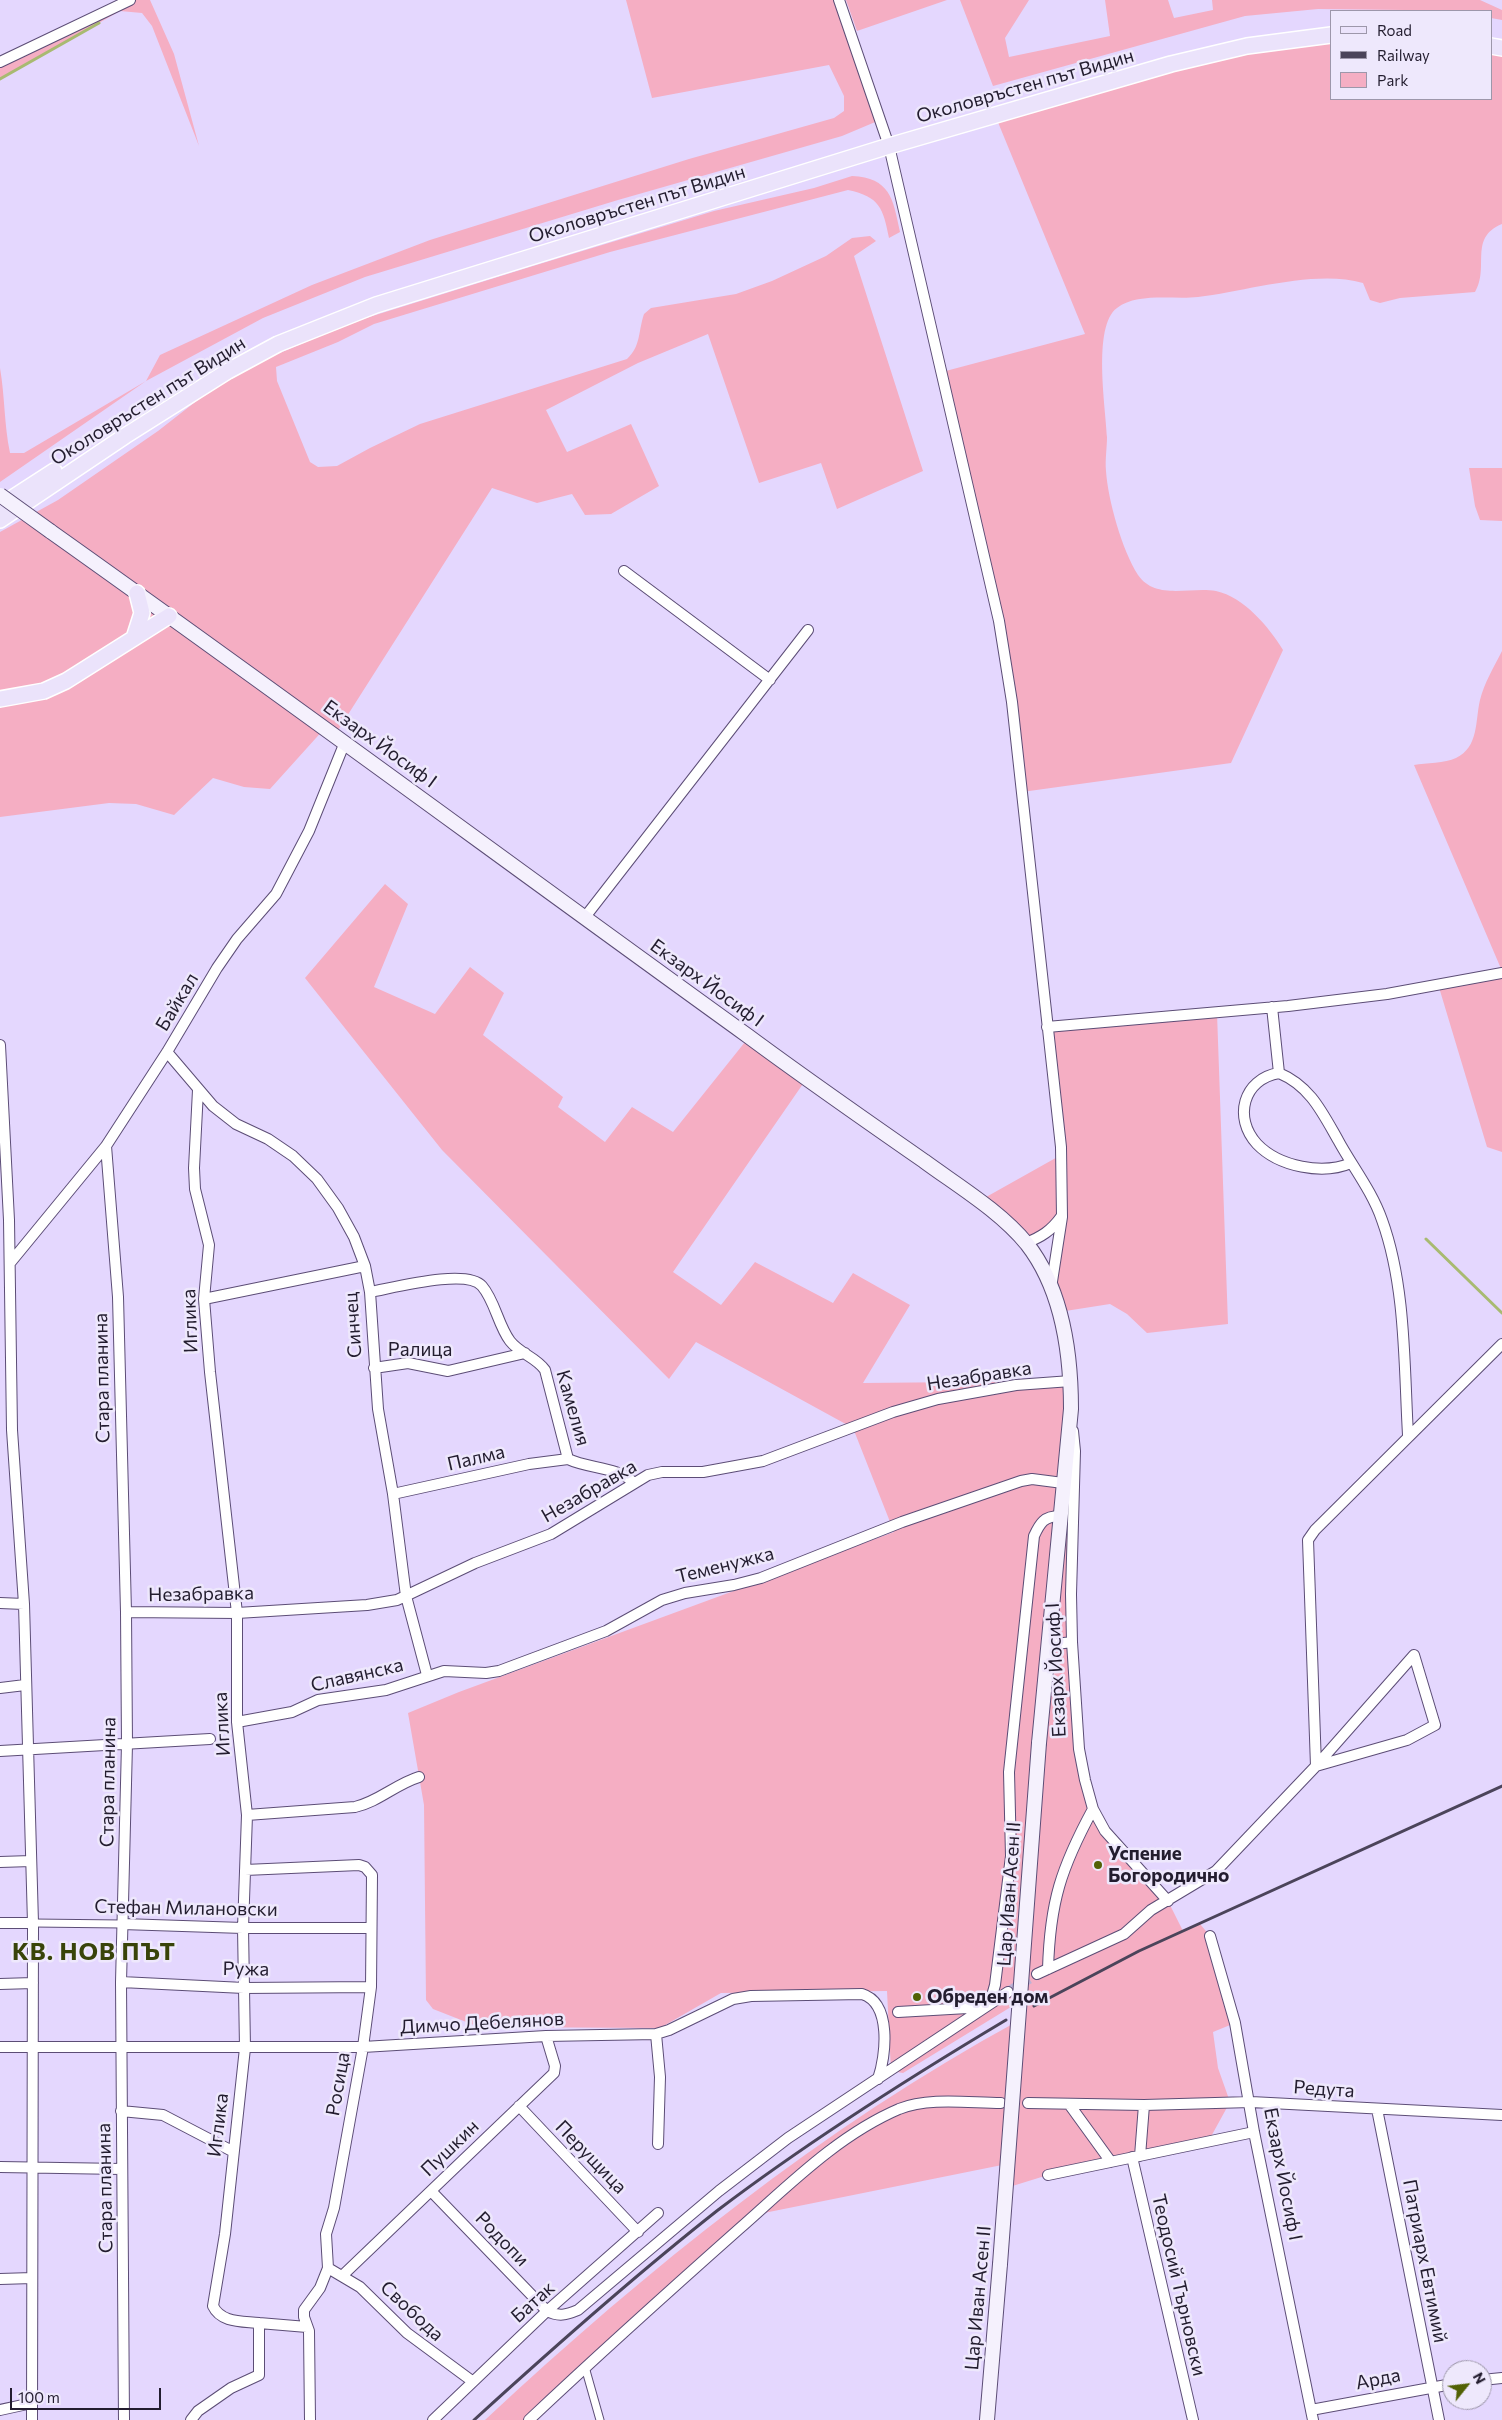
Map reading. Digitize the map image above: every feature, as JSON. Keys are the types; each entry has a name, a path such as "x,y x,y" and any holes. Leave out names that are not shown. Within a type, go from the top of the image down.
{"main road":[{"name":"Околовръстен път Видин","path":"0,520 190,394 278,344 376,305 889,146 1171,64 1247,46 1330,35"},
{"path":"0,506 148,412 190,394"},
{"path":"0,527 105,457 125,436"},
{"name":"Екзарх Йосиф I","path":"0,495 222,653 741,1031 954,1182 1001,1219 1026,1243 1045,1273 1064,1334 1071,1381 1071,1409 1063,1487"},
{"path":"134,638 142,613 137,593"},
{"path":"0,699 44,691 66,681 169,616"},
{"name":"Цар Иван Асен II","path":"987,2420 1039,1743 1063,1487"}],"street":[{"path":"0,62 130,0"},
{"path":"839,0 889,146 999,621 1012,702 1061,1147 1062,1217 1051,1289"},
{"path":"624,571 770,680"},
{"path":"586,917 808,630"},
{"name":"Байкал","path":"10,1263 106,1146 167,1052 217,968 237,939 276,894 309,832 345,742"},
{"path":"1047,1027 1272,1008 1387,994 1502,972"},
{"path":"1272,1008 1279,1073"},
{"path":"0,1045 10,1263 12,1430 24,1604 33,1923 32,2420"},
{"name":"Синчец","path":"167,1052 213,1106 236,1124 268,1139 293,1156 317,1178 338,1208 365,1266 370,1292 378,1410 393,1494 406,1596 426,1675"},
{"path":"1351,1163 1338,1169 1326,1170 1306,1167 1268,1153 1257,1143 1249,1131 1244,1118 1246,1096 1260,1079 1279,1073 1292,1078 1305,1088 1316,1102 1368,1189 1382,1220 1392,1262 1401,1321 1408,1435"},
{"name":"Иглика","path":"198,1090 194,1168 195,1189 209,1244 204,1299 210,1372 238,1612 237,1722 247,1816 244,1928 245,2048 232,2151 225,2234 213,2306 217,2314 223,2318 259,2324"},
{"name":"Стара планина","path":"106,1146 118,1297 126,1612 127,1744 121,1982 124,2420"},
{"path":"1026,1243 1041,1237 1053,1229 1062,1217"},
{"path":"204,1299 365,1266"},
{"name":"Камелия","path":"370,1292 448,1279 475,1280 483,1287 510,1341 540,1362 545,1370 568,1459 578,1464 620,1473 634,1483"},
{"path":"1316,1766 1308,1540 1315,1530 1408,1435 1502,1344"},
{"name":"Ралица","path":"374,1368 408,1363 448,1370 525,1353"},
{"name":"Незабравка","path":"126,1612 238,1612 367,1605 392,1601 475,1563 552,1534 572,1524 648,1475 662,1472 703,1472 763,1461 893,1412 938,1399 1016,1385 1071,1381"},
{"name":"Екзарх Йосиф I","path":"1071,1409 1075,1451 1071,1594 1072,1642 1079,1748 1093,1809 1104,1831 1168,1901"},
{"name":"Палма","path":"393,1494 529,1464 568,1459"},
{"name":"Теменужка","path":"426,1675 444,1670 486,1673 505,1669 606,1631 662,1600 685,1592 734,1585 761,1578 902,1522 1021,1481 1032,1479 1063,1487"},
{"path":"898,2012 984,2007 991,1999 995,1985 1011,1856 1009,1772 1034,1536 1039,1524 1045,1519 1060,1516"},
{"path":"0,1604 24,1604"},
{"path":"1048,1645 1072,1642"},
{"path":"1037,1974 1124,1934 1152,1910 1216,1871 1316,1766 1414,1655 1435,1725 1407,1740 1316,1766"},
{"name":"Славянска","path":"237,1722 292,1712 318,1700 386,1690 426,1675"},
{"path":"0,1688 25,1685"},
{"path":"0,1751 210,1739"},
{"path":"247,1816 366,1805 401,1784 419,1777"},
{"path":"1048,1969 1049,1932 1055,1898 1071,1849 1093,1809"},
{"path":"0,1862 31,1861"},
{"name":"Росица","path":"245,1870 359,1865 365,1867 372,1874 371,1987 363,2047 334,2208 326,2234 328,2268 320,2288 304,2310 304,2317 308,2327 310,2420"},
{"name":"Стефан Милановски","path":"0,1922 244,1928 371,1928"},
{"name":"Екзарх Йосиф I","path":"1210,1936 1235,2023 1254,2132 1312,2415"},
{"name":"Ружа","path":"121,1982 244,1988 371,1987"},
{"path":"0,1984 33,1984"},
{"path":"548,2311 556,2316 578,2310 719,2191 788,2138 1008,1992"},
{"name":"Димчо Дебелянов","path":"0,2047 363,2047 546,2036 656,2034 669,2030 732,2000 751,1996 862,1994 871,1997 876,2002 884,2034 884,2063 878,2080"},
{"path":"656,2034 660,2077 658,2144"},
{"name":"Пушкин","path":"343,2275 554,2073 555,2066 546,2036"},
{"name":"Редута","path":"1028,2103 1144,2105 1250,2102 1456,2111 1502,2115"},
{"path":"529,2420 797,2178 857,2133 900,2109 916,2104 1001,2103"},
{"path":"1069,2104 1111,2162"},
{"name":"Теодосий Търновски","path":"1144,2105 1136,2156 1193,2420"},
{"name":"Перущица","path":"519,2106 638,2232"},
{"name":"Патриарх Евтимий","path":"1377,2109 1439,2420"},
{"path":"121,2111 163,2115 232,2151"},
{"path":"1048,2175 1254,2132"},
{"path":"0,2167 122,2169"},
{"name":"Родопи","path":"431,2191 548,2311"},
{"name":"Батак","path":"433,2420 548,2311 658,2213"},
{"name":"Свобода","path":"328,2268 343,2275 360,2287 420,2344 472,2381"},
{"path":"0,2279 32,2278"},
{"path":"191,2420 198,2411 231,2388 259,2375 259,2324 308,2327"},
{"path":"586,2367 600,2420"},
{"name":"Арда","path":"1312,2415 1442,2385"},
{"path":"0,2410 32,2403"}],"green space":[{"path":"130,0 150,0 174,54 199,146 152,26 142,13 120,11 0,79 0,62"},
{"path":"626,0 839,0 880,120 842,136 618,200 365,277 263,318 146,381 160,355 312,285 430,240 689,159 834,118 844,111 844,96 829,65 652,98"},
{"path":"846,0 947,0 857,31"},
{"path":"960,0 1029,0 1005,38 1009,57 1110,36 1105,0 1168,0 1174,18 1213,10 1212,0 1480,0 1502,10 1502,20 1492,18 1492,10 1318,9 1245,16 993,86"},
{"path":"1330,35 1330,100 1492,100 1492,46 1502,48 1502,224 1492,230 1482,245 1481,273 1475,292 1400,298 1380,303 1370,300 1363,283 1344,279 1324,278 1281,282 1198,297 1146,298 1126,303 1117,308 1109,318 1103,349 1102,369 1107,437 1106,471 1117,524 1132,565 1145,583 1154,588 1174,591 1206,590 1226,594 1255,614 1271,632 1283,650 1231,763 1022,792 1012,702 942,372 1085,334 995,115 1171,64"},
{"path":"852,176 875,181 888,192 895,209 900,232 889,238 885,219 878,205 867,196 848,190 610,252 374,324 338,342 276,367 277,381 310,462 318,467 337,466 420,424 627,359 637,344 644,314 651,308 736,294 772,281 826,256 852,238 870,236 876,241 854,256 923,471 837,509 821,463 759,483 708,334 638,363 546,410 567,452 631,424 659,486 611,514 585,515 572,494 537,503 492,488 335,735 325,728 270,789 244,787 213,778 174,815 136,804 109,803 0,817 0,532 58,500 158,431 208,392 270,357 313,339 366,318 714,211 814,188"},
{"path":"0,368 10,453 24,453 146,381 0,482"},
{"path":"1469,468 1502,468 1502,521 1480,520 1475,506"},
{"path":"1502,651 1502,971 1414,765 1452,760 1469,747 1475,733 1482,694"},
{"path":"385,884 408,904 374,987 435,1014 470,967 504,993 483,1035 563,1097 558,1107 605,1142 632,1107 673,1132 749,1037 807,1078 673,1272 721,1305 755,1262 833,1303 853,1273 910,1305 863,1383 1071,1381 1078,1728 1093,1809 1168,1901 1183,1931 1200,1924 1210,1936 1235,2023 1213,2032 1218,2068 1230,2102 1208,2142 1048,2175 1006,2188 1007,2164 754,2215 529,2420 485,2420 609,2309 673,2255 739,2204 806,2154 875,2107 946,2062 1018,2021 1019,2002 903,2073 891,2071 887,1991 721,1993 660,2028 479,2027 433,2009 426,2000 424,1805 408,1713 459,1692 894,1532 853,1428 696,1342 669,1379 442,1150 305,978"},
{"path":"1502,973 1502,1152 1487,1147 1438,984"},
{"path":"1217,1013 1228,1324 1147,1333 1127,1314 1110,1304 1059,1312 1051,1289 1061,1218 1026,1243 979,1201 1061,1155 1047,1027"}],"waterway":[{"path":"0,79 99,23"},
{"path":"1426,1239 1502,1313"}],"tunnel":[{"path":"1008,1992 1037,1974"}],"railway":[{"path":"1034,2006 1139,1951 1502,1786"},
{"path":"474,2420 594,2313 752,2184 859,2111 1006,2020"}],"place":[{"name":"Успение Богородично","path":"1098,1865"},
{"name":"Обреден дом","path":"917,1997"}],"district":[{"name":"КВ. НОВ ПЪТ","path":"94,1952"}]}
